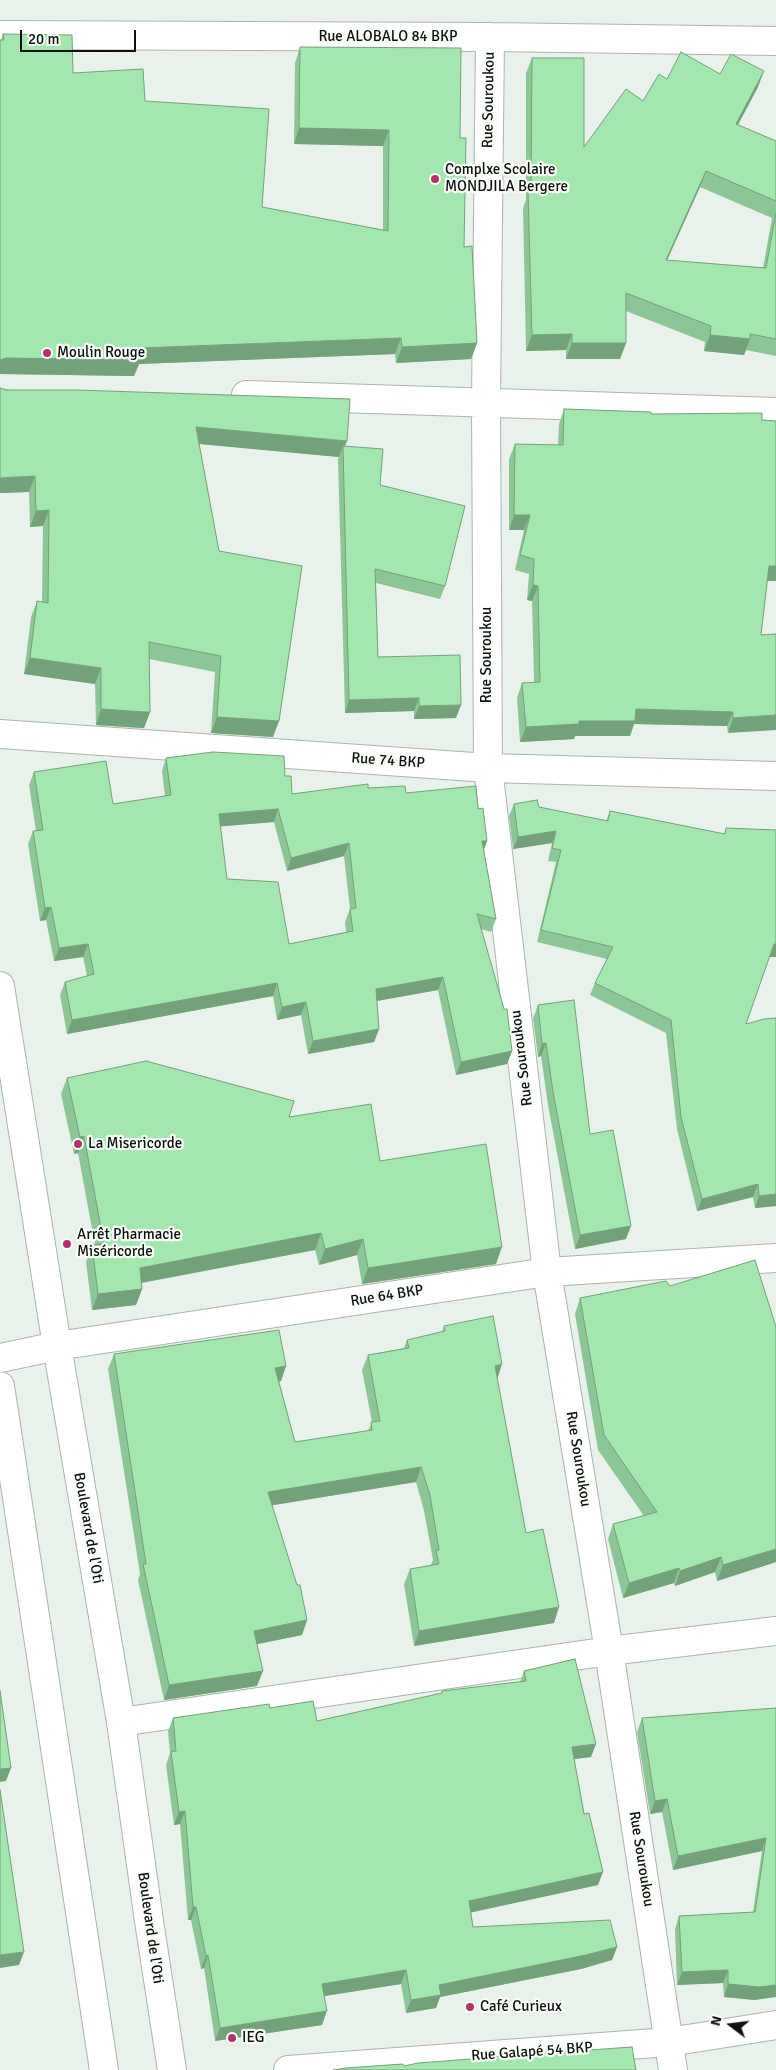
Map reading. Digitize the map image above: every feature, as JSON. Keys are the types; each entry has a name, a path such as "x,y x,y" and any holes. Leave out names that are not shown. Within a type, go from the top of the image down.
{"street":[{"name":"Rue ALOBALO 84 BKP","path":"0,35 490,37 776,42"},
{"name":"Rue Souroukou","path":"490,37 486,403 488,768 547,1272 609,1651 673,2070"},
{"path":"218,394 776,412"},
{"name":"Rue 74 BKP","path":"0,734 488,768 776,776"},
{"name":"Boulevard de l'Oti","path":"0,992 57,1346 122,1722 149,1921 172,2070"},
{"name":"Rue 64 BKP","path":"0,1358 57,1346 547,1272 776,1258"},
{"path":"0,1386 104,2070"},
{"path":"122,1722 609,1651 776,1631"},
{"name":"Rue Galapé 54 BKP","path":"288,2070 669,2042 776,2025"}],"building":[{"path":"3,34 72,35 73,73 143,69 145,101 269,109 262,207 388,231 389,130 299,128 300,47 461,48 460,138 466,138 464,247 472,246 477,343 402,347 401,338 140,348 140,360 6,358 0,360 0,40 4,40"},
{"path":"681,52 720,74 731,54 764,71 736,124 776,141 776,201 706,171 666,260 766,268 776,213 776,339 750,334 750,339 710,335 711,326 626,293 626,343 572,343 572,334 532,335 528,192 531,192 532,58 584,58 584,147 626,89 643,101 659,74 667,79"},
{"path":"0,388 6,390 76,390 350,399 347,441 196,427 219,551 302,566 279,721 217,717 221,656 149,642 150,712 101,709 101,668 30,658 37,601 48,603 49,510 36,511 35,476 0,478"},
{"path":"564,409 651,412 651,414 762,413 762,420 776,421 776,566 769,566 761,635 776,634 776,715 733,718 733,712 636,709 635,721 579,721 579,724 526,727 522,683 540,682 538,586 533,585 534,559 520,555 530,515 514,515 515,444 563,445"},
{"path":"343,446 383,449 380,485 465,506 445,586 375,569 378,657 460,655 461,705 419,706 419,698 349,700"},
{"path":"213,752 284,756 285,776 291,776 292,794 368,784 368,788 405,786 406,793 476,786 478,809 483,808 487,841 482,841 496,919 477,914 504,1009 507,1009 512,1051 461,1062 443,977 376,989 379,1029 313,1041 306,1002 282,1007 277,983 72,1020 65,982 94,974 88,944 59,948 51,907 45,908 33,831 43,830 34,772 106,761 113,804 171,795 166,758","holes":["278,809 291,858 349,843 356,908 350,909 353,931 289,944 278,882 227,879 219,814"]},
{"path":"537,800 539,807 608,821 610,811 725,834 726,828 776,830 776,944 774,944 746,1024 776,1018 776,1194 759,1196 758,1184 702,1199 681,1117 671,1020 595,983 613,947 541,930 561,850 552,848 556,831 518,837 514,804"},
{"path":"574,1000 590,1134 613,1130 631,1226 580,1235 553,1092 546,1043 542,1044 538,1005"},
{"path":"146,1061 294,1101 289,1117 371,1104 380,1161 486,1144 502,1247 368,1268 363,1239 325,1249 321,1233 140,1268 142,1289 98,1294 92,1245 104,1244 84,1136 80,1137 67,1078"},
{"path":"755,1260 776,1327 776,1549 723,1565 721,1557 680,1571 679,1568 629,1583 613,1524 657,1512 604,1435 580,1298 666,1281 670,1286"},
{"path":"493,1316 502,1364 495,1366 526,1533 543,1529 559,1607 419,1631 410,1569 439,1564 436,1551 439,1550 430,1495 421,1467 268,1492 297,1585 300,1585 307,1620 254,1631 263,1671 169,1685 143,1564 146,1564 114,1354 279,1330 286,1366 275,1368 295,1442 372,1430 371,1422 380,1421 368,1355 409,1348 407,1340 445,1331 444,1326"},
{"path":"575,1659 596,1744 572,1747 584,1814 589,1813 603,1872 469,1901 473,1927 610,1920 617,1947 439,1985 441,1995 411,2000 406,1970 322,1984 327,2011 220,2028 208,1955 206,1956 196,1907 193,1907 185,1811 179,1812 171,1752 176,1751 173,1718 269,1704 270,1708 313,1701 317,1721 442,1693 442,1691 526,1681 524,1671"},
{"path":"0,1691 11,1768 0,1769"},
{"path":"776,1708 776,1985 759,1987 728,1984 728,1970 682,1972 679,1916 755,1912 766,1838 678,1856 667,1799 655,1801 642,1718"},
{"path":"0,1790 24,1952 0,1955"},
{"path":"632,2047 636,2070 333,2070 403,2064 404,2066 418,2063 471,2059 471,2061 491,2057"}],"place":[{"name":"Complxe Scolaire MONDJILA Bergere","path":"435,179"},
{"name":"Moulin Rouge","path":"47,353"},
{"name":"La Misericorde","path":"78,1144"},
{"name":"Arrêt Pharmacie Miséricorde","path":"67,1244"},
{"name":"Café Curieux","path":"470,2007"},
{"name":"IEG","path":"232,2038"}]}
